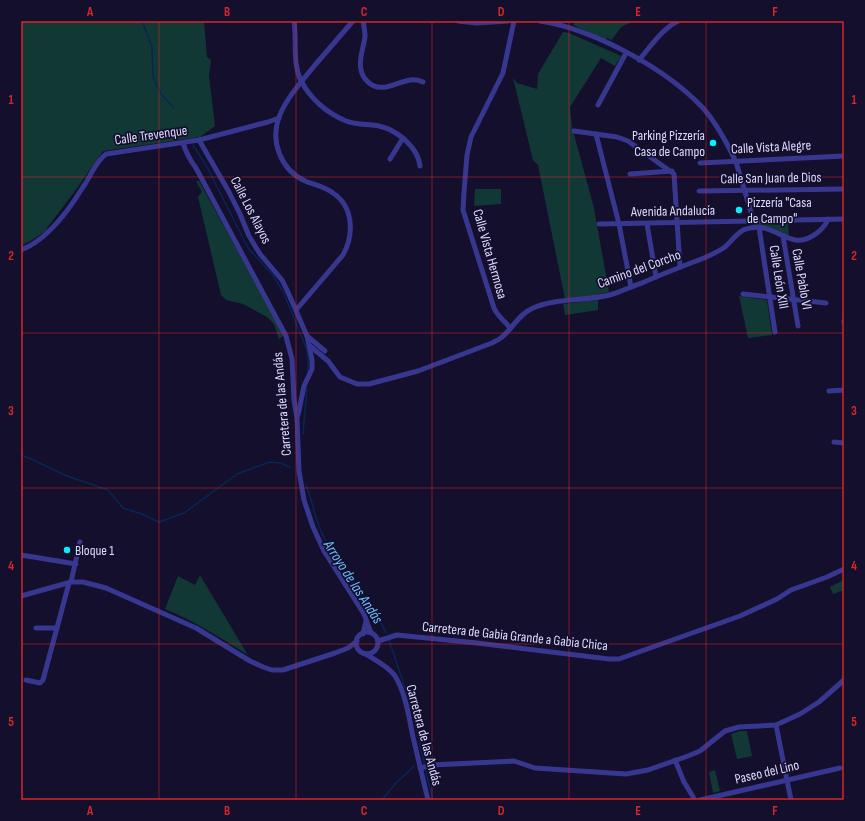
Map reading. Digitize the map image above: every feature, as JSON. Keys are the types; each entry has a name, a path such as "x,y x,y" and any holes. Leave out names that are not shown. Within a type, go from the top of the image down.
{"street":[{"path":"294,21 297,70 302,81 318,103 336,116 348,122 379,126 388,129 403,138 416,155 420,166"},
{"path":"296,310 343,255 348,247 351,228 342,200 334,193 297,176 284,163 277,145 276,134 279,118 292,93 353,21"},
{"path":"363,21 365,36 360,70 368,83 382,88 409,80 419,80 423,82"},
{"path":"458,21 477,23 508,21"},
{"name":"Calle Vista Hermosa","path":"510,328 498,317 494,308 463,210 467,155 471,138 503,73 514,21"},
{"path":"540,21 557,24 582,32 626,52 672,81 703,108 725,140 736,162 754,222"},
{"path":"639,60 660,35 672,24 678,21"},
{"path":"598,105 626,52"},
{"name":"Calle Trevenque","path":"21,250 39,240 48,232 70,206 99,160 106,154 199,140 279,118"},
{"path":"574,131 617,137 628,141 672,171 674,174 680,267"},
{"path":"596,134 618,224 631,287"},
{"path":"390,159 403,138"},
{"name":"Calle Los Alayos","path":"199,140 229,192 249,236 260,254 282,280 296,310"},
{"name":"Carretera de las Andás","path":"183,143 188,157 196,168 284,332 292,359 294,400 297,418 298,471 304,500 313,527 324,551 364,614 371,633"},
{"name":"Calle Vista Alegre","path":"700,163 844,156"},
{"path":"630,174 672,171"},
{"name":"Calle San Juan de Dios","path":"699,191 844,189"},
{"path":"759,227 771,229 782,236 793,240 807,238 823,228 828,219"},
{"name":"Avenida Andalucía","path":"599,224 844,219"},
{"path":"648,224 656,277"},
{"name":"Camino del Corcho","path":"296,310 310,346 314,352 323,357 340,377 357,384 369,384 418,371 492,343 502,337 523,314 531,308 544,304 596,298 614,294 706,258 722,249 742,230 746,228 759,227"},
{"name":"Calle León XIII","path":"759,227 775,332"},
{"name":"Calle Pablo VI","path":"782,236 798,326"},
{"path":"743,294 826,303"},
{"name":"Camino del Corcho","path":"307,336 325,351"},
{"path":"294,400 310,375 314,352"},
{"path":"312,360 323,357"},
{"path":"294,387 303,387"},
{"path":"297,418 303,387"},
{"path":"829,391 844,390"},
{"path":"834,442 844,442"},
{"path":"26,680 40,683 43,680 56,628 76,564 80,542"},
{"path":"21,556 76,564"},
{"name":"Carretera de Gabia Grande a Gabia Chica","path":"378,641 397,635 619,659 740,616 777,599 791,590 827,577 844,568"},
{"path":"21,596 70,583 93,584 106,588 184,622 250,661 272,670 283,670 348,648 363,634 366,621"},
{"path":"36,628 56,628"},
{"path":"363,634 371,633 376,637 378,641 376,649 377,660"},
{"path":"357,641 358,649"},
{"path":"348,648 351,650 358,649 366,654 372,653 376,649"},
{"name":"Carretera de las Andás","path":"366,654 377,660 390,671 398,682 407,707 428,800"},
{"path":"420,768 432,765 514,761 535,768 626,774 648,770 700,751 725,731 739,727 776,725 800,714 819,702 844,680"},
{"path":"776,725 791,800"},
{"path":"675,760 684,782 695,800"},
{"name":"Paseo del Lino","path":"700,800 840,768"}],"green space":[{"path":"21,21 204,21 207,57 211,60 209,76 215,126 200,137 103,151 44,232 21,246"},
{"path":"575,21 634,21 621,27 612,40 607,38 605,40 573,25"},
{"path":"563,32 569,33 621,56 615,66 601,58 570,107 572,127 594,208 609,292 587,297 565,299 538,165 533,160 513,78 517,83 537,89 538,74"},
{"path":"196,181 199,181 278,324 283,336 279,339 274,324 267,317 243,304 226,300 221,295 198,197 202,192"},
{"path":"475,189 501,189 501,204 474,206"},
{"path":"788,221 789,239 755,227 754,222"},
{"path":"739,296 767,300 772,335 748,338"},
{"path":"598,300 598,310 565,315 563,304"},
{"path":"200,575 248,655 197,624 165,609 178,576 195,585"},
{"path":"844,580 844,590 833,594 830,587"},
{"path":"740,731 747,731 752,756 737,759 731,734"},
{"path":"715,770 720,791 713,793 709,772"}],"waterway":[{"path":"142,21 152,47 153,77 161,94 174,108"},
{"path":"193,145 207,167 248,248 272,274 283,291 307,350 308,373"},
{"path":"303,434 307,388"},
{"name":"Arroyo de las Andás","path":"21,455 67,476 108,490 123,508 142,514 159,522 184,513 237,474 270,462 281,463 290,467"},
{"name":"Arroyo de las Andás","path":"306,484 323,536 345,573 370,606 386,633"},
{"name":"Arroyo de las Andás","path":"389,640 413,712 424,763"},
{"path":"382,800 395,784 414,766"},
{"name":"Arroyo de las Andás","path":"425,769 433,800"}],"place":[{"name":"Parking Pizzería Casa de Campo","path":"713,143"},
{"name":"Pizzería \"Casa de Campo\"","path":"739,210"},
{"name":"Bloque 1","path":"67,550"}]}
